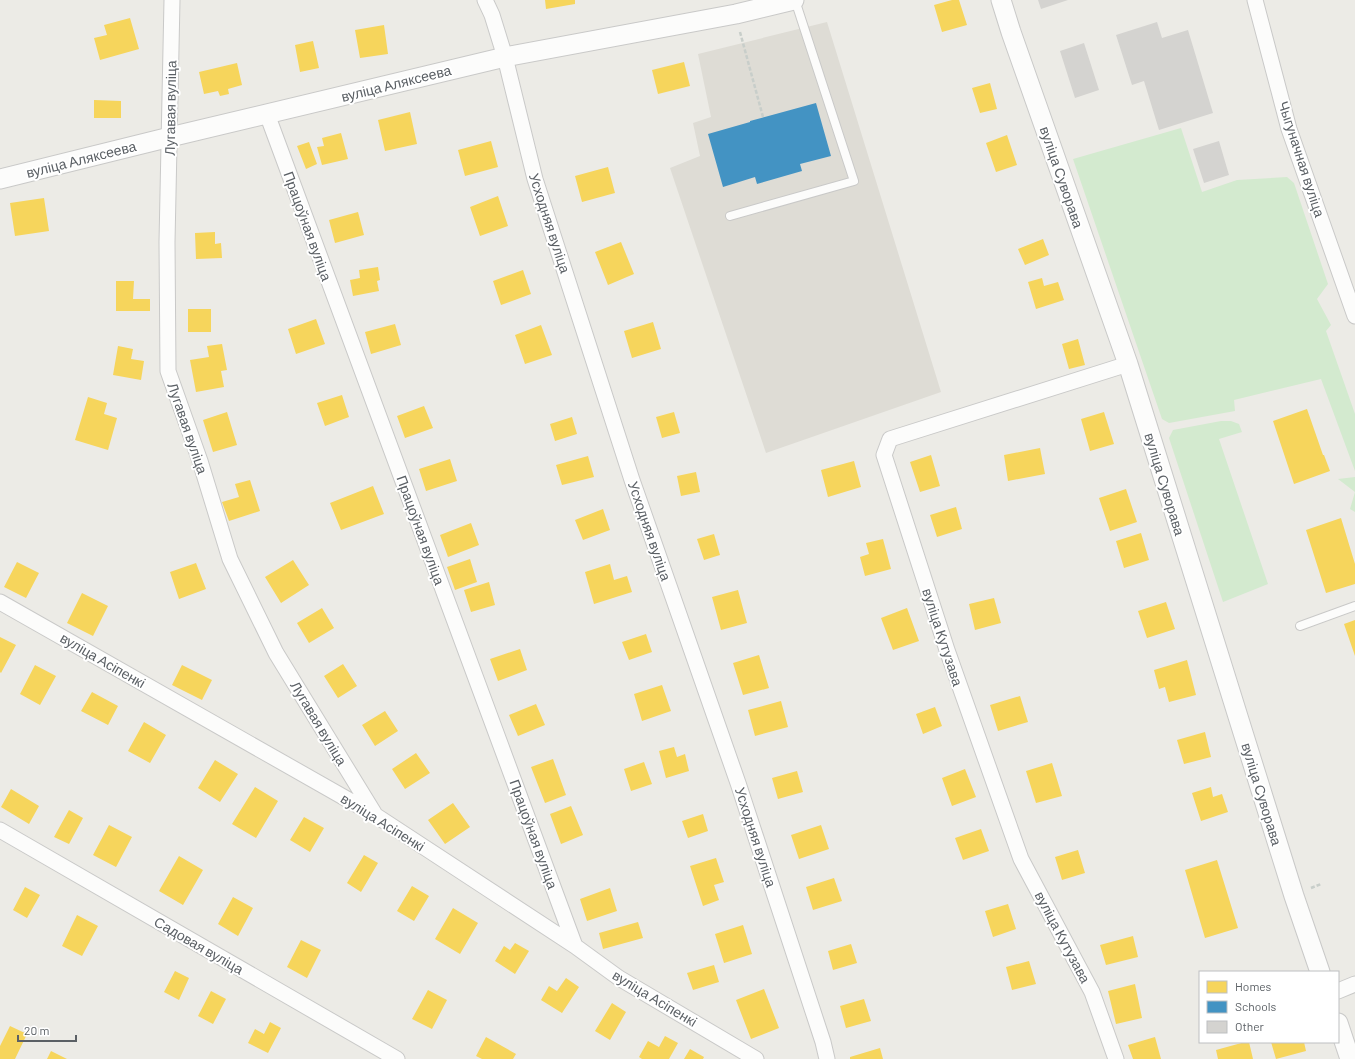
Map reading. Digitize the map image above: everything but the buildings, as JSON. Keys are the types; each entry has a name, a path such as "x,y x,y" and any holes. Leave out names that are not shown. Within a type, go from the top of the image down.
{"street":[{"name":"Лугавая вуліца","path":"172,0 168,242 168,371 200,461 230,558 276,653 375,815"},
{"name":"Усходняя вуліца","path":"485,0 492,15 505,57 537,186 632,480 738,783 823,1042 827,1059"},
{"name":"вуліца Аляксеева","path":"0,179 505,57 736,14 795,0"},
{"name":"вуліца Суворава","path":"1001,0 1010,32 1128,364 1294,896 1320,971"},
{"name":"Чыгуначная вуліца","path":"1255,0 1290,129 1355,316"},
{"name":"Працоўная вуліца","path":"267,114 576,946"},
{"name":"вуліца Кутузава","path":"1116,1059 1092,992 1021,859 947,650 884,455 890,439 1128,364"},
{"name":"вуліца Асіпенкі","path":"0,602 375,815 576,946 619,978 756,1059"},
{"name":"Садовая вуліца","path":"0,830 397,1059"},
{"path":"1339,991 1355,984"},
{"path":"1339,1026 1350,1059"}],"lane":[{"path":"730,216 854,182 795,0"},
{"path":"1300,626 1355,606"}],"path":[{"path":"736,14 763,117"}],"shaded area":[{"path":"827,22 941,392 766,453 670,168 700,156 693,123 711,117 698,54"}],"green space":[{"path":"1181,128 1202,192 1237,180 1287,177 1294,183 1328,284 1317,299 1331,325 1326,331 1355,414 1355,471 1321,379 1234,400 1235,411 1169,423 1162,419 1073,159"},
{"path":"1221,421 1231,421 1239,424 1242,432 1219,439 1268,584 1223,602 1169,438 1173,430"},
{"path":"1355,477 1355,492 1338,479"},
{"path":"1355,492 1355,512 1350,509"}]}
